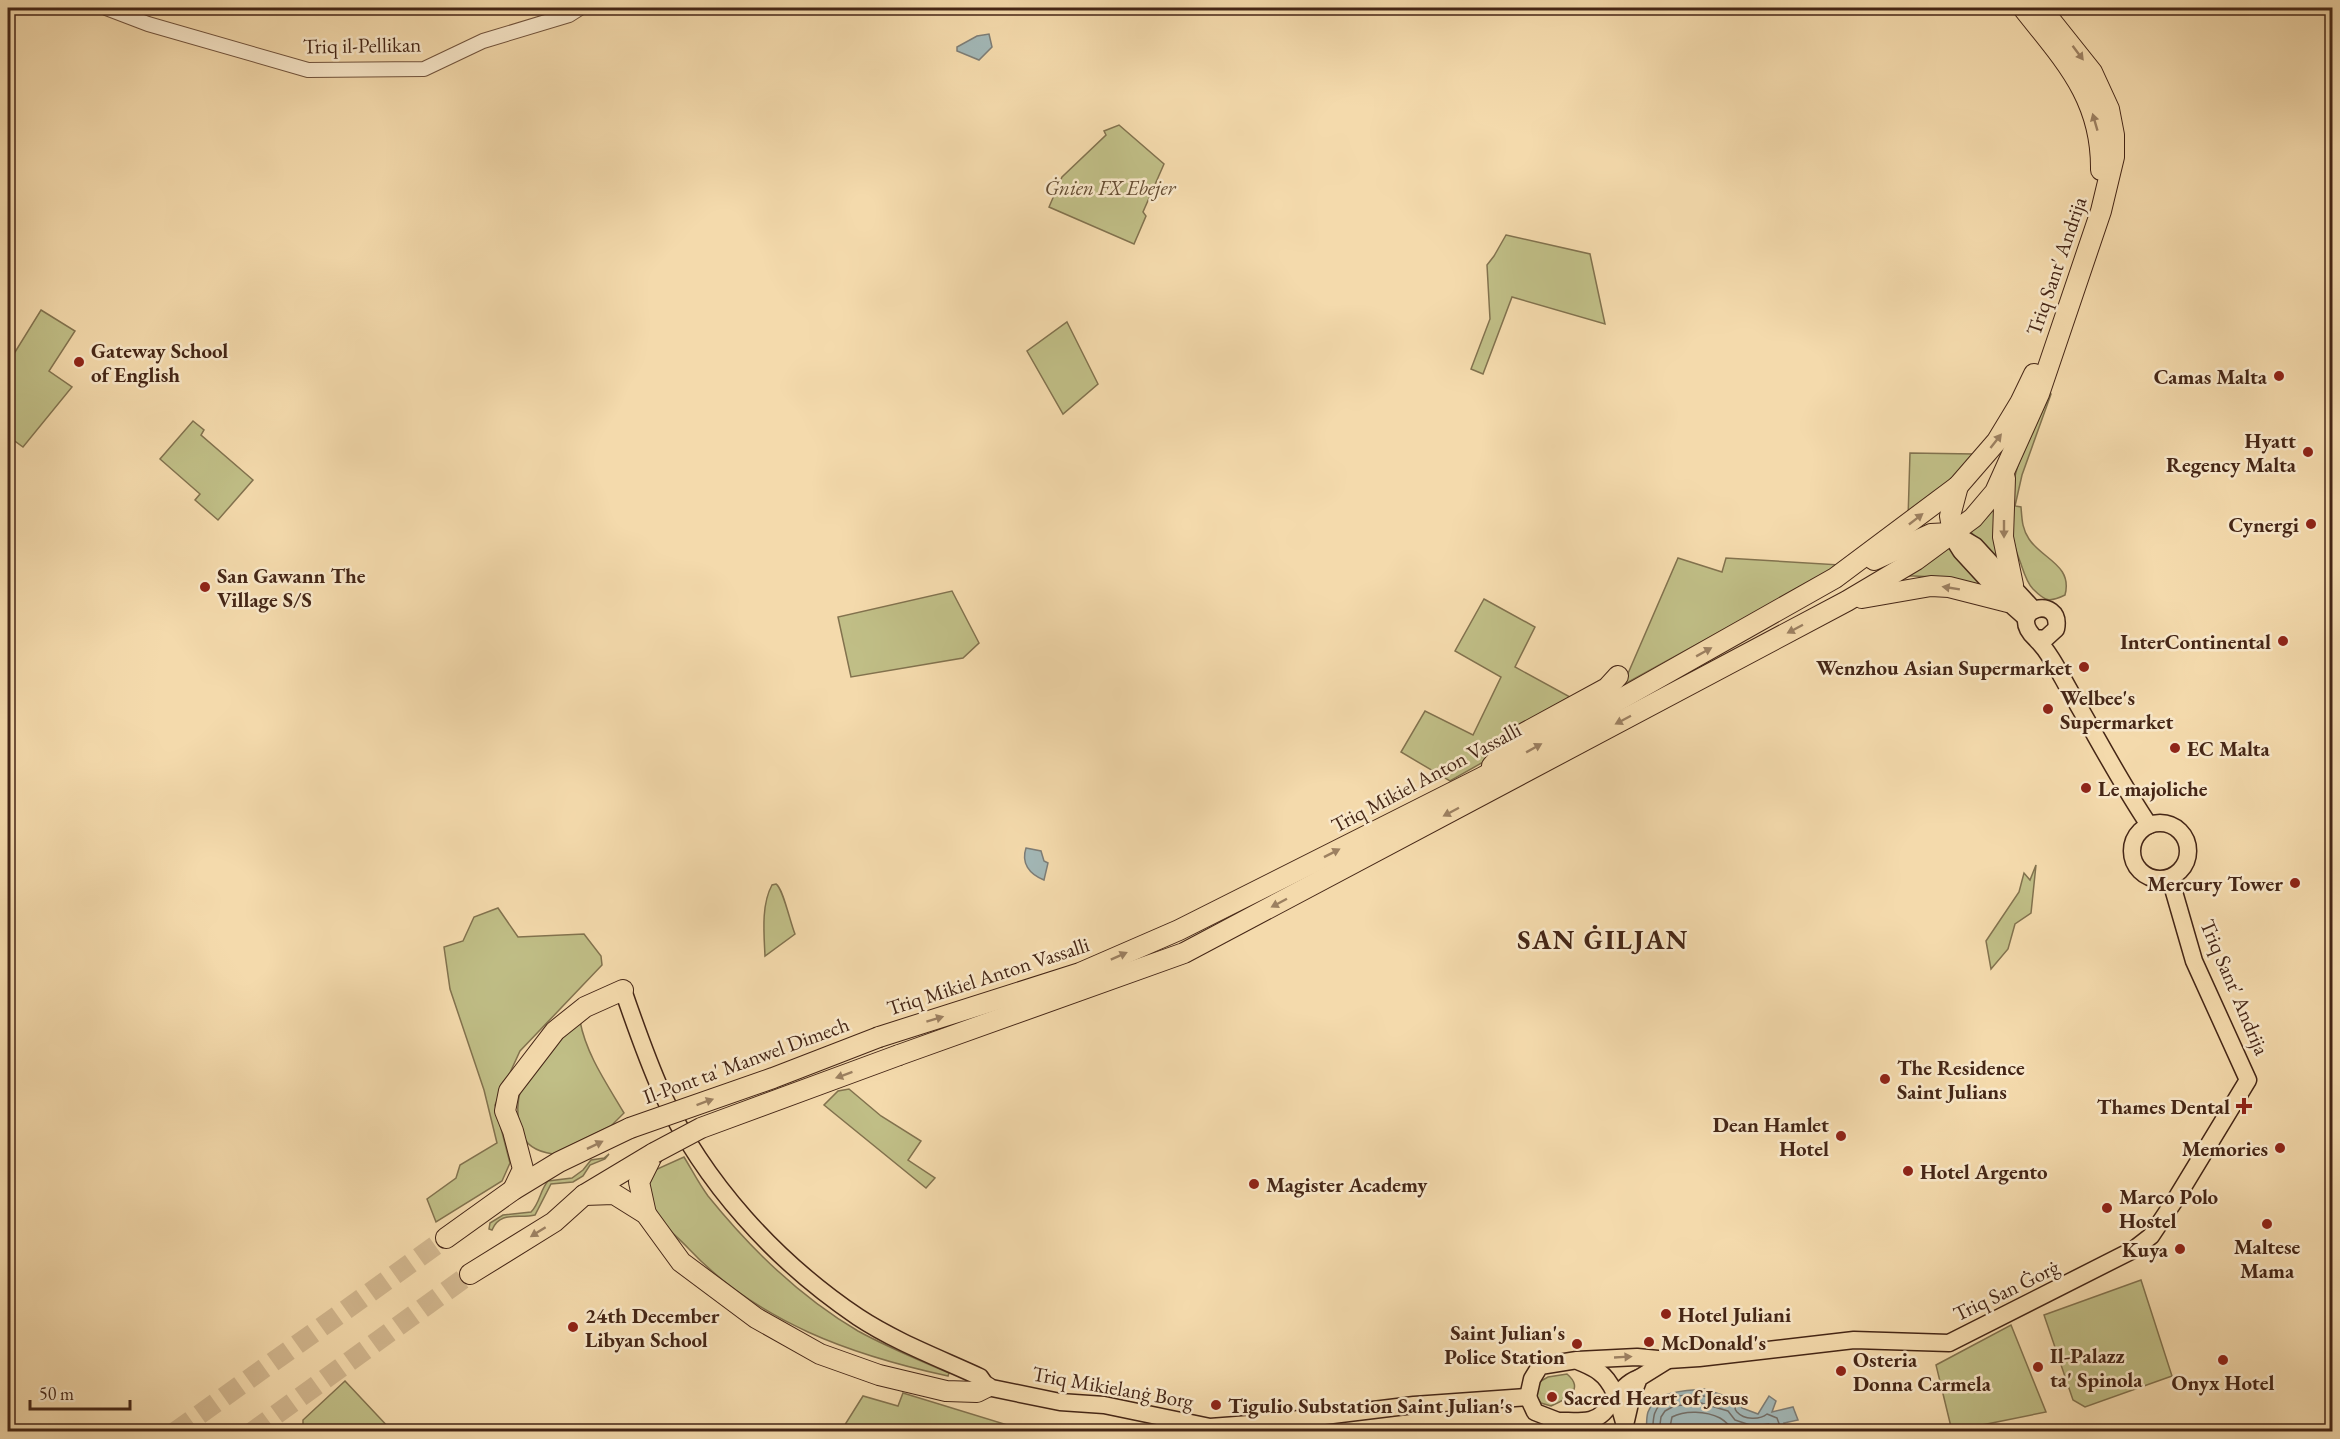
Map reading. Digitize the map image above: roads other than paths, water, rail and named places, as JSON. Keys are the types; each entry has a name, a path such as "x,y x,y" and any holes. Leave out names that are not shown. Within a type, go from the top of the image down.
{"highway":[{"name":"Triq Sant' Andrija","path":"1958,486 1997,441 2020,403 2037,366 2062,299 2100,185 2099,136 2089,103 2076,78 2023,8"},
{"name":"Triq Sant' Andrija","path":"1953,533 1973,518 1995,492 2039,394 2101,212 2114,157 2114,135 2109,109 2092,72 2041,8"},
{"path":"1847,602 1931,586 2010,593 2003,537 2005,472"},
{"path":"1835,578 1931,534 1953,533 1950,516 1958,486"},
{"name":"Triq Mikiel Anton Vassalli","path":"879,1037 1080,973 1179,930 1483,777 1835,578 1958,486"},
{"name":"Triq Mikiel Anton Vassalli","path":"654,1153 701,1128 1184,953 1847,602 1916,560 1953,533"},
{"path":"1483,777 1517,736 1607,688 1618,676"},
{"path":"513,1190 523,1169 505,1111 509,1091 555,1031 585,1007 623,990"},
{"name":"Il-Pont ta' Manwel Dimech","path":"559,1162 630,1128 773,1078 879,1037"},
{"path":"513,1131 533,1157 559,1162"},
{"path":"470,1274 554,1222 584,1195 654,1153"},
{"path":"646,1214 639,1182 654,1153"},
{"path":"446,1238 513,1190 559,1162"},
{"path":"584,1195 614,1194 646,1214 681,1262 756,1318 820,1354 879,1375 946,1391 977,1392 987,1386"}],"main road":[{"path":"1953,533 1961,551 2010,593 2030,614 2028,632 2043,637 2052,659 2124,788 2149,825"},
{"path":"2030,614 2045,608 2053,614 2057,624 2043,637"},
{"path":"2161,822 2171,825 2178,829 2186,841 2188,856 2186,863 2170,878 2148,877 2139,870 2132,858 2133,840 2138,832 2149,825 2161,822"},
{"name":"Triq Sant' Andrija","path":"2170,878 2194,961 2248,1080"},
{"name":"Triq Mikielanġ Borg","path":"623,990 640,1042 663,1095 699,1156 725,1194 757,1231 813,1283 859,1317 899,1340 980,1377 987,1386 1060,1402 1104,1406 1210,1426 1275,1422 1414,1405 1528,1396"},
{"name":"Triq San Ġorġ","path":"1528,1396 1532,1379 1540,1366 1577,1360 1637,1356 1668,1360 1854,1340 1949,1343 2097,1270 2133,1250 2151,1236 2248,1080"},
{"path":"1577,1360 1600,1373 1616,1395 1626,1429"},
{"path":"1560,1421 1591,1420 1608,1409 1616,1395 1628,1382 1668,1360"},
{"path":"1626,1429 1631,1400 1639,1378"},
{"path":"1528,1396 1535,1412 1577,1429 1592,1431"}],"street":[{"name":"Triq il-Pellikan","path":"106,8 148,24 308,70 424,69 483,41 569,15 580,8"}],"water":[{"path":"989,34 992,47 979,60 957,51 957,47 977,36"},
{"path":"1026,848 1041,851 1044,861 1048,863 1044,880 1030,871 1025,858"},
{"path":"1704,1389 1741,1401 1742,1408 1758,1414 1769,1396 1776,1401 1772,1412 1793,1407 1798,1420 1784,1423 1789,1431 1646,1431 1648,1412 1657,1399 1680,1391"}],"tunnel":[{"path":"175,1432 446,1238"},
{"path":"252,1432 470,1274"}],"place":[{"name":"Gateway School of English","path":"79,362"},
{"name":"Camas Malta","path":"2279,376"},
{"name":"Hyatt Regency Malta","path":"2308,452"},
{"name":"Cynergi","path":"2311,524"},
{"name":"San Gawann The Village S/S","path":"205,587"},
{"name":"InterContinental","path":"2283,641"},
{"name":"Wenzhou Asian Supermarket","path":"2084,667"},
{"name":"Welbee's Supermarket","path":"2048,709"},
{"name":"EC Malta","path":"2175,748"},
{"name":"Le majoliche","path":"2086,788"},
{"name":"Mercury Tower","path":"2295,883"},
{"name":"The Residence Saint Julians","path":"1885,1079"},
{"name":"Thames Dental","path":"2244,1106"},
{"name":"Dean Hamlet Hotel","path":"1841,1136"},
{"name":"Memories","path":"2280,1148"},
{"name":"Hotel Argento","path":"1908,1171"},
{"name":"Magister Academy","path":"1254,1184"},
{"name":"Marco Polo Hostel","path":"2107,1208"},
{"name":"Maltese Mama","path":"2267,1224"},
{"name":"Kuya","path":"2180,1249"},
{"name":"Hotel Juliani","path":"1666,1314"},
{"name":"24th December Libyan School","path":"573,1327"},
{"name":"McDonald's","path":"1649,1342"},
{"name":"Saint Julian's Police Station","path":"1577,1344"},
{"name":"Onyx Hotel","path":"2223,1360"},
{"name":"Il-Palazz ta' Spinola","path":"2038,1367"},
{"name":"Osteria Donna Carmela","path":"1841,1371"},
{"name":"Sacred Heart of Jesus","path":"1552,1397"},
{"name":"Tigulio Substation Saint Julian's","path":"1216,1405"}],"district":[{"name":"SAN ĠILJAN","path":"1603,939"}],"park label":[{"name":"Ġnien FX Ebejer","path":"1110,187"}]}
